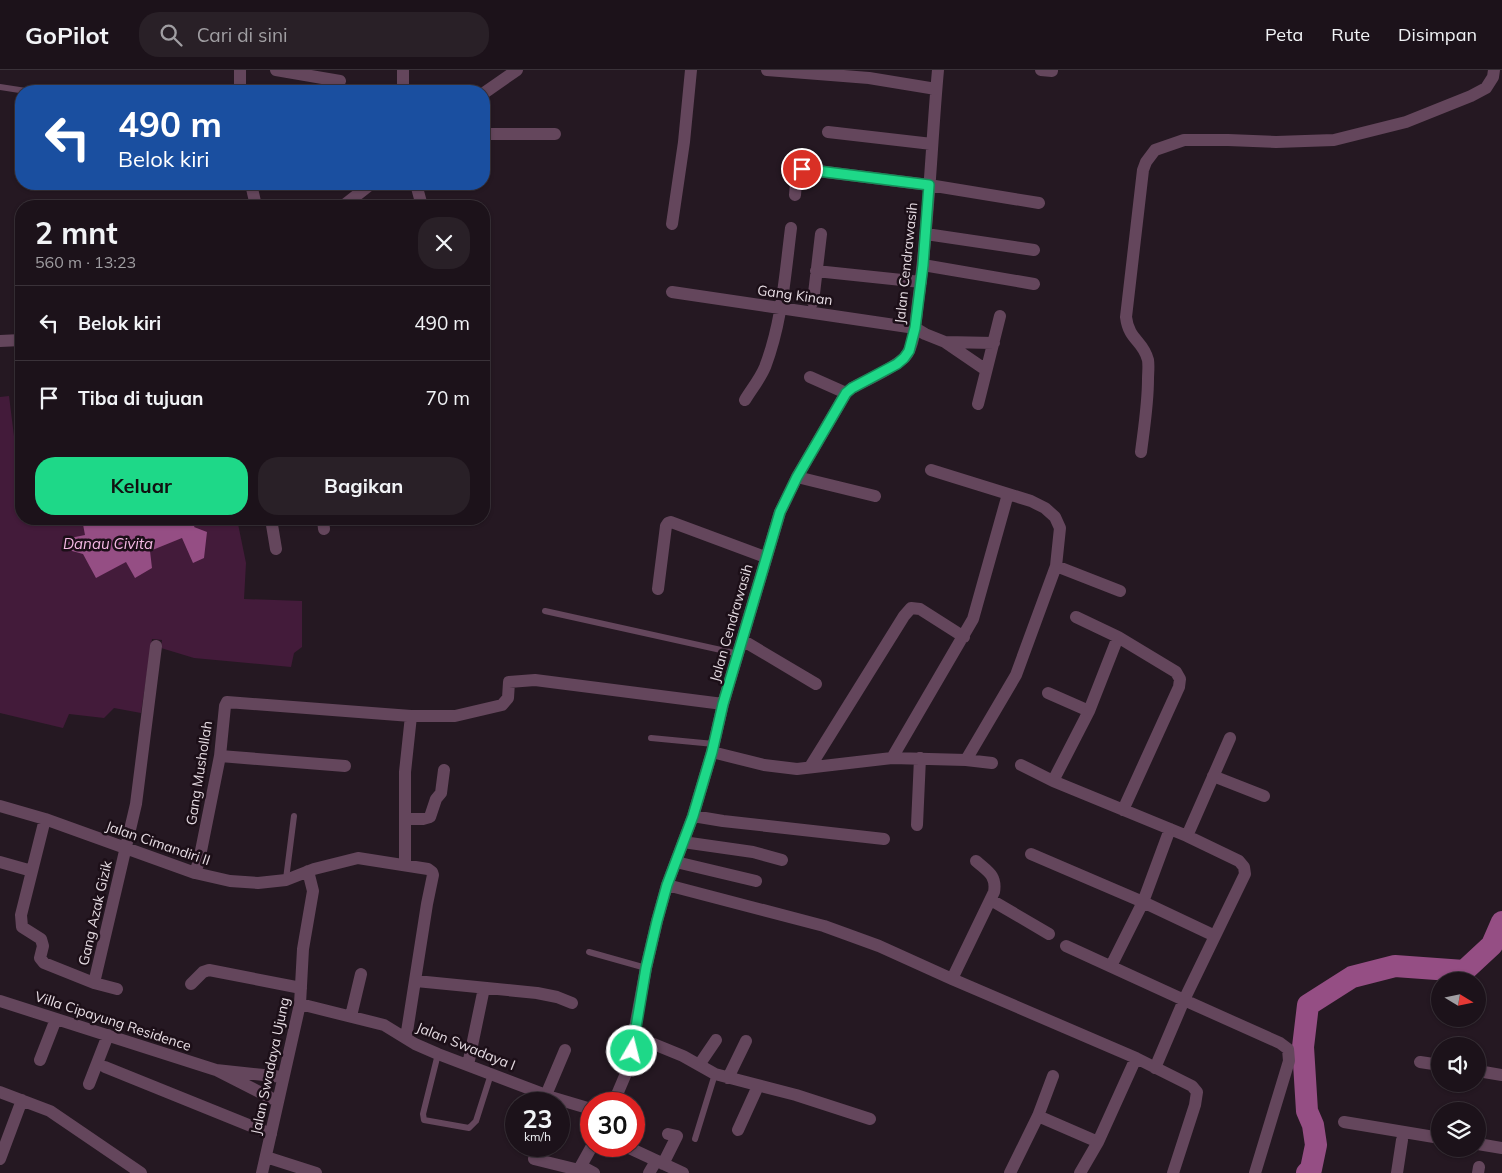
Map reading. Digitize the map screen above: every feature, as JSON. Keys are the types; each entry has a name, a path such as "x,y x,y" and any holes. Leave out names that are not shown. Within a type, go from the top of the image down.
{"street":[{"path":"240,70 240,85"},
{"path":"276,70 340,81"},
{"path":"403,70 403,85"},
{"path":"490,89 517,70"},
{"path":"672,224 684,142 691,70"},
{"path":"767,70 869,78 936,89"},
{"name":"Jalan Cendrawasih","path":"618,1092 627,1071 646,968 667,885 693,816 765,557 780,512 797,477 846,393 897,364 909,351 915,328 923,265 938,70"},
{"path":"1141,452 1148,400 1148,362 1143,346 1132,338 1127,327 1126,317 1143,170 1146,162 1155,150 1184,140 1276,142 1334,140 1406,122 1458,102 1486,88 1493,76 1494,70"},
{"path":"828,132 932,144"},
{"path":"490,134 555,134"},
{"path":"794,195 797,172 802,169 929,185 1040,203"},
{"path":"351,200 363,190"},
{"path":"745,400 764,369 781,308 791,228"},
{"path":"813,302 821,234"},
{"path":"926,234 1034,250"},
{"path":"923,265 1034,284"},
{"path":"816,271 921,282"},
{"name":"Gang Kinan","path":"672,292 915,328 945,342"},
{"path":"978,404 1000,316"},
{"path":"0,341 15,340"},
{"path":"945,342 994,343"},
{"path":"945,342 986,370"},
{"path":"810,377 846,393"},
{"path":"931,470 1038,504 1054,517 1060,528 1056,566 1016,675 966,760"},
{"path":"797,477 875,496"},
{"path":"892,758 973,620 1008,494"},
{"path":"658,589 668,522 765,557"},
{"path":"272,525 276,549"},
{"path":"1056,566 1120,591"},
{"path":"810,767 910,608 920,609 964,637"},
{"path":"1076,617 1118,637 1176,672 1180,679 1123,810"},
{"path":"1053,781 1089,711 1118,637"},
{"path":"742,640 816,684"},
{"name":"Gang Azak Gizik","path":"94,983 138,791 156,646"},
{"path":"405,865 405,772 411,716 455,716 502,705 508,698 508,684 511,681 535,680 723,704"},
{"path":"1048,693 1089,711"},
{"name":"Gang Mushollah","path":"195,873 220,756 227,702 411,716"},
{"path":"1188,836 1230,738"},
{"path":"713,748 764,765 797,769 892,758 966,760 992,763"},
{"path":"220,756 345,766"},
{"path":"917,825 920,758"},
{"path":"1021,764 1053,781 1188,836 1239,862 1244,867 1245,874 1184,1000 1155,1068"},
{"path":"405,819 430,817 436,799 441,793 444,770"},
{"path":"1213,776 1264,796"},
{"name":"Jalan Cimandiri II","path":"0,806 45,819 195,873 230,881 258,883 286,880 308,871"},
{"path":"693,816 884,839"},
{"path":"45,819 21,915 22,927 41,939 43,946 41,961 94,983 117,989"},
{"path":"1112,966 1143,902 1170,829"},
{"path":"683,842 754,852 782,860"},
{"path":"1031,854 1143,902 1215,936"},
{"path":"308,871 358,858 428,869 432,872 406,1038"},
{"path":"952,979 991,900 996,883 993,876 976,861"},
{"path":"0,862 32,872"},
{"path":"676,862 756,881"},
{"name":"Jalan Swadaya Ujung","path":"262,1173 300,1004 303,949 313,891 308,871"},
{"path":"667,885 824,926 880,946 1136,1058 1192,1086 1198,1092 1173,1173"},
{"path":"991,900 1049,934"},
{"path":"1066,946 1280,1043 1288,1049 1289,1061 1255,1173"},
{"path":"191,984 203,972 208,970 301,988"},
{"path":"351,1016 361,974"},
{"path":"416,980 537,993 557,997 572,1003"},
{"path":"468,1065 484,988"},
{"name":"Villa Cipayung Residence","path":"0,1001 216,1070 277,1101"},
{"name":"Jalan Swadaya I","path":"300,1004 384,1025 438,1054 538,1092"},
{"path":"40,1060 56,1019"},
{"path":"90,1084 108,1035"},
{"path":"634,1036 683,1056 715,1074 796,1094 870,1119"},
{"path":"699,1065 716,1040"},
{"path":"728,1078 746,1041"},
{"path":"547,1092 565,1050"},
{"path":"1080,1173 1098,1142 1136,1058"},
{"path":"1420,1062 1431,1064"},
{"path":"105,1067 271,1134"},
{"name":"Villa Cipayung Residence","path":"216,1070 283,1077"},
{"path":"1486,1072 1502,1075"},
{"path":"257,1090 262,1075"},
{"path":"1010,1173 1038,1116 1053,1076"},
{"path":"738,1130 758,1086"},
{"path":"0,1092 50,1111 141,1173"},
{"path":"0,1159 22,1100"},
{"path":"1038,1116 1098,1142"},
{"path":"1344,1122 1431,1136"},
{"path":"649,1173 659,1163 677,1136 668,1134"},
{"path":"1397,1173 1402,1140"},
{"path":"1486,1145 1502,1148"},
{"path":"645,1156 683,1173"},
{"path":"579,1170 586,1157"},
{"path":"266,1158 316,1173"},
{"path":"534,1158 594,1173"}],"lane":[{"path":"0,87 15,89"},
{"path":"545,611 739,654"},
{"path":"651,738 713,748"},
{"path":"286,880 294,816"},
{"path":"589,952 646,968"},
{"path":"438,1054 423,1114 424,1120 469,1128 476,1122 491,1074"},
{"path":"695,1139 715,1074"}],"shaded area":[{"path":"9,396 15,436 15,525 238,525 246,563 244,599 302,601 302,647 294,653 291,667 194,658 161,648 162,640 152,639 141,713 114,708 104,718 69,714 63,728 0,713 0,397"}],"water":[{"name":"Danau Civita","path":"83,525 195,525 194,527 207,532 204,558 193,563 182,538 150,551 152,568 135,578 126,562 96,578 83,554 72,551 65,539 85,535"}],"waterway":[{"path":"1307,1173 1311,1169 1316,1145 1313,1125 1307,1111 1303,1047 1308,1005 1352,977 1395,966 1464,971 1492,945 1502,922"}],"route":[{"path":"632,1051 646,968 657,921 667,885 693,816 765,557 780,512 797,477 841,399 852,388 897,364 904,358 909,351 915,328 925,249 929,185 802,169"}]}
